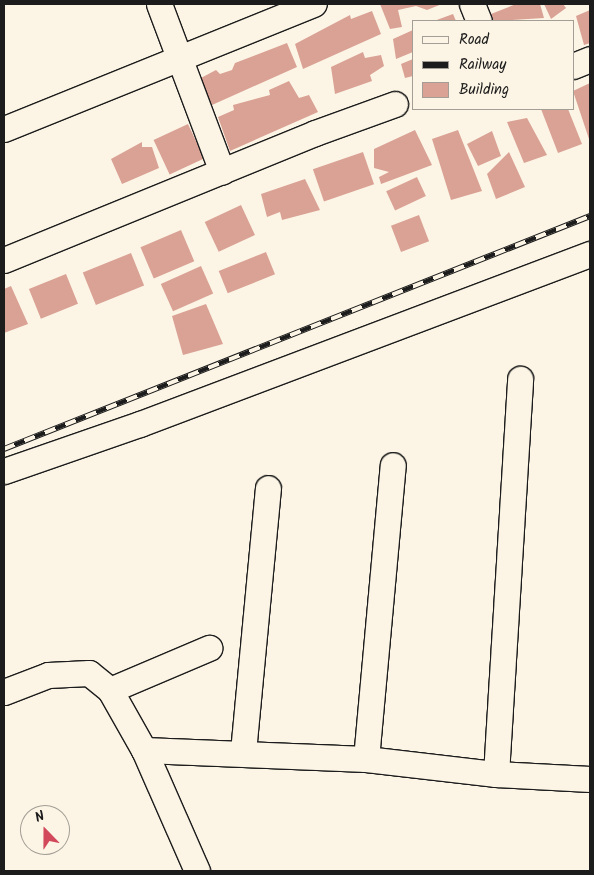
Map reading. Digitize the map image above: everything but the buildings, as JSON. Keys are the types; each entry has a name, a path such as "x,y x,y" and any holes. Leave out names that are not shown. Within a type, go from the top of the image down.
{"street":[{"path":"159,4 182,59 222,172"},
{"path":"4,129 182,59 314,4"},
{"path":"472,4 479,20"},
{"path":"574,66 590,59"},
{"path":"4,260 222,172 315,132 395,104"},
{"path":"4,471 590,254"},
{"path":"496,774 520,379"},
{"path":"366,759 393,465"},
{"path":"243,752 268,488"},
{"path":"110,690 209,648"},
{"path":"4,692 48,675 89,673 110,690 144,750 197,871"},
{"path":"144,750 243,752 366,759 496,774 590,778"}],"railway":[{"path":"4,449 590,216"}]}
